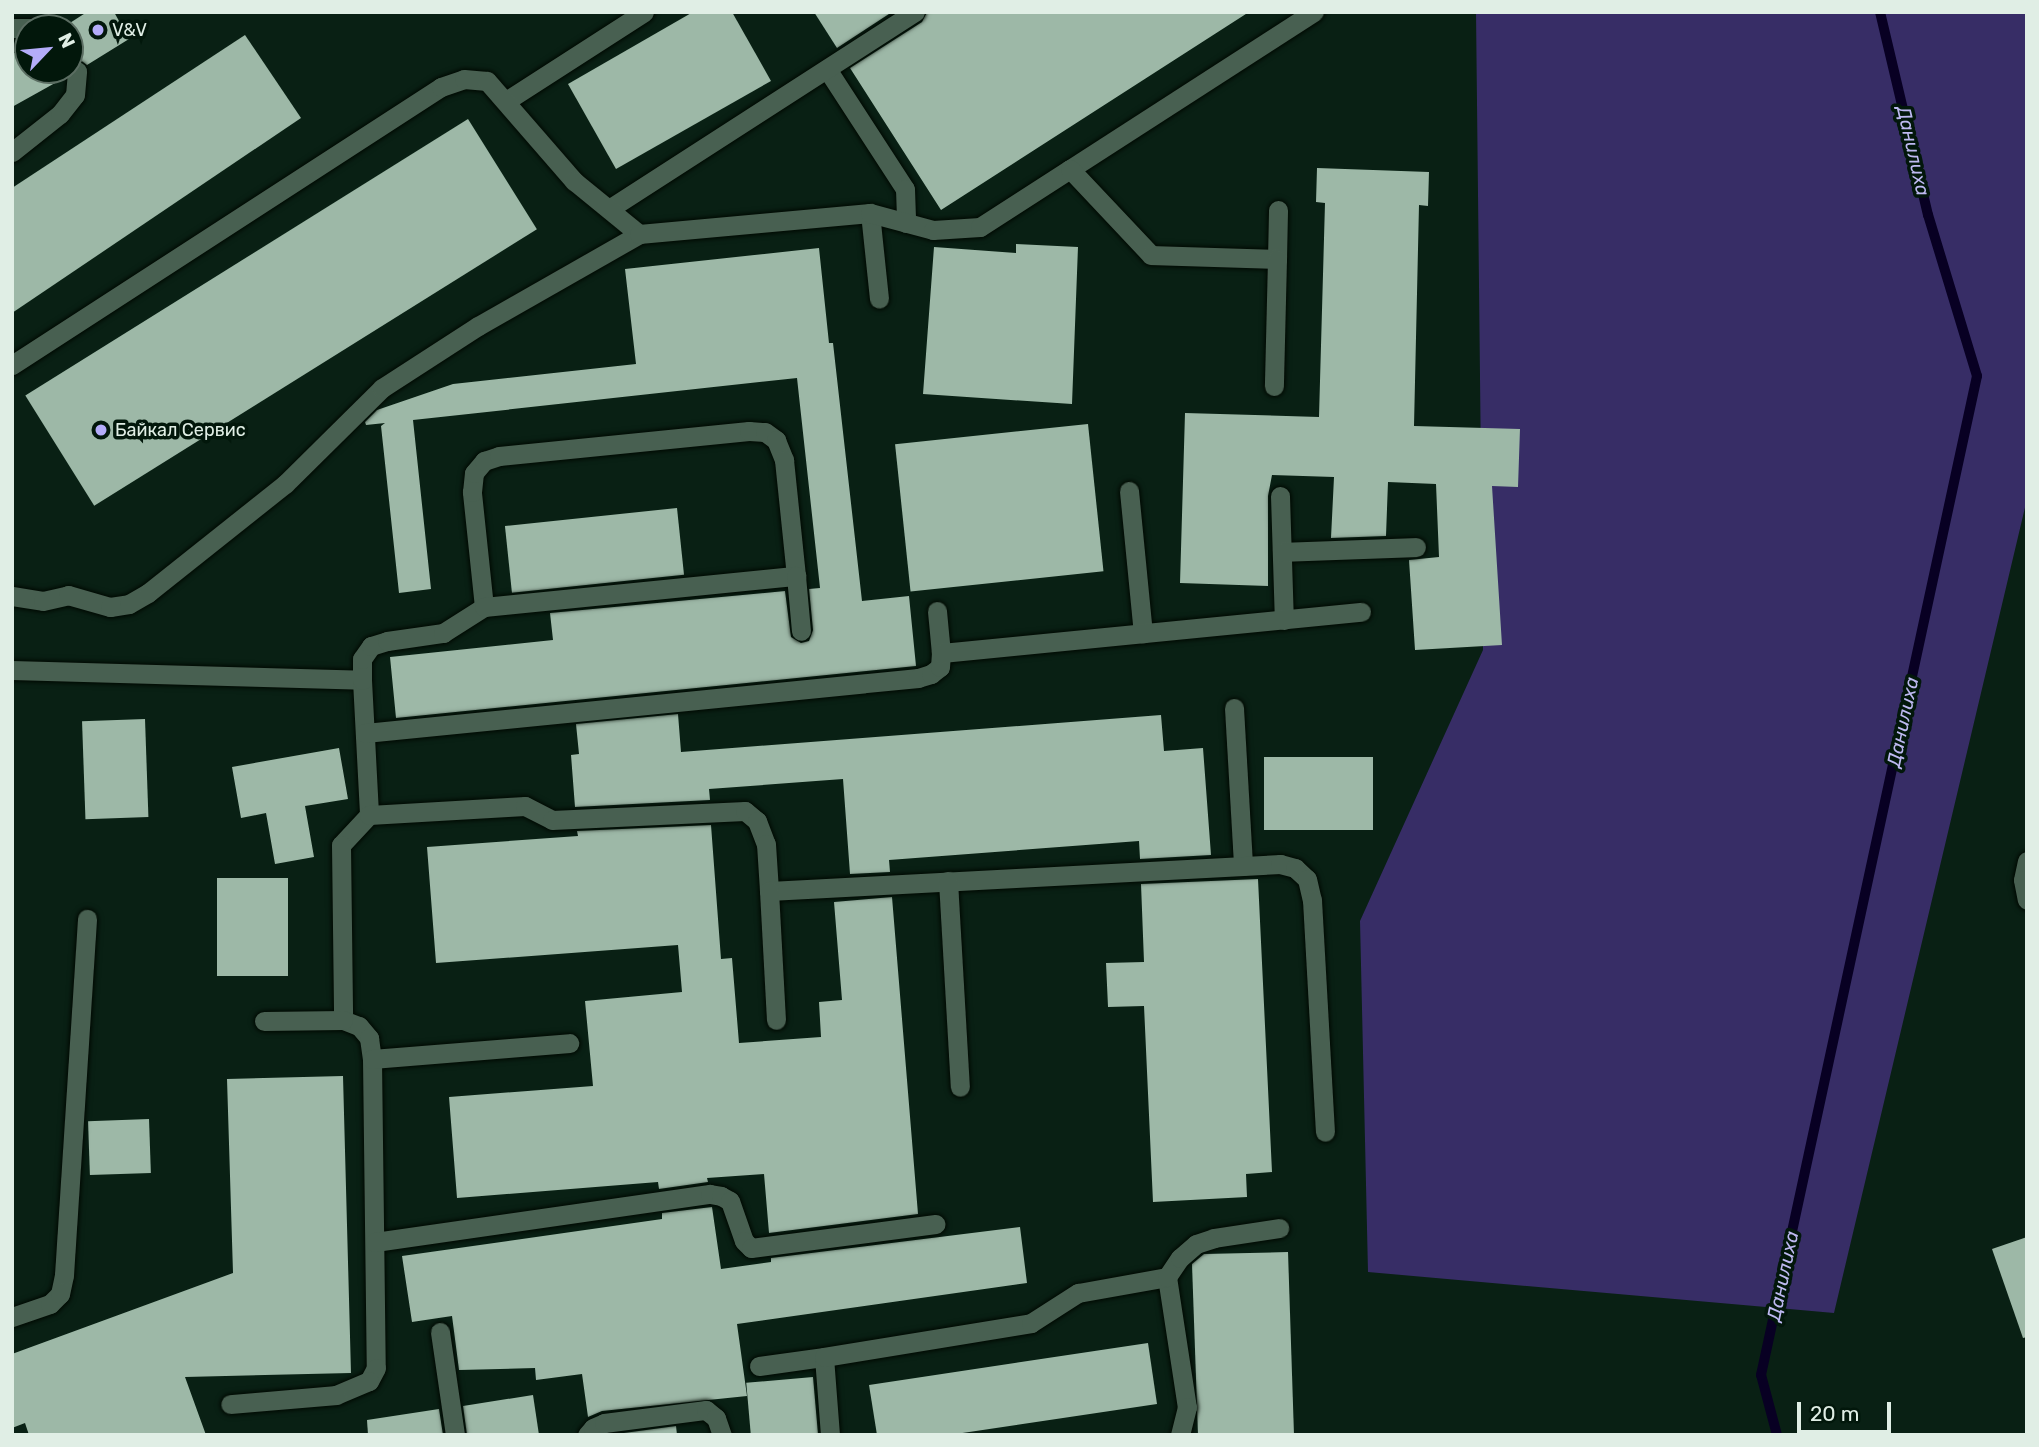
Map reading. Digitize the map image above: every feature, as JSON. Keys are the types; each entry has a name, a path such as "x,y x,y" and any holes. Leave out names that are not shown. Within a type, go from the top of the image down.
{"lane":[{"path":"506,101 644,12"},
{"path":"609,209 915,12"},
{"path":"12,596 43,601 68,595 110,607 129,604 148,593 285,484 382,388 478,326 639,234 870,213 933,230 980,227 1314,12"},
{"path":"827,69 905,189 906,223"},
{"path":"12,365 441,87 464,79 487,81 574,181 639,234"},
{"path":"12,152 60,114 75,95 76,84"},
{"path":"1070,169 1151,255 1276,259"},
{"path":"1274,386 1278,210"},
{"path":"870,213 879,299"},
{"path":"484,607 472,492 474,473 484,461 499,456 749,431 765,432 776,440 784,460 801,631"},
{"path":"1129,491 1143,634"},
{"path":"1280,496 1284,620"},
{"path":"1282,552 1416,547"},
{"path":"343,1020 341,845 369,814 362,659 371,646 443,633 484,607 796,576"},
{"path":"365,733 918,678 940,667 937,611"},
{"path":"941,653 1361,612"},
{"path":"12,670 362,680"},
{"path":"1234,708 1243,866"},
{"path":"369,814 526,806 552,820 745,811 757,821 766,844 776,1020"},
{"path":"2027,861 2023,880 2027,900"},
{"path":"769,891 1280,864 1295,868 1307,878 1312,900 1325,1132"},
{"path":"948,881 960,1087"},
{"path":"12,1317 50,1304 60,1294 62,1285 87,919"},
{"path":"230,1404 336,1395 369,1381 376,1368 372,1059 369,1038 359,1026 343,1020 264,1021"},
{"path":"372,1059 569,1044"},
{"path":"374,1242 710,1194 721,1195 730,1201 744,1241 751,1248 935,1224"},
{"path":"1180,1435 1187,1407 1167,1278 1180,1258 1196,1244 1214,1238 1279,1228"},
{"path":"759,1366 1009,1329 1031,1323 1078,1293 1167,1278"},
{"path":"440,1332 455,1435"},
{"path":"824,1357 830,1435"},
{"path":"587,1435 593,1428 604,1423 706,1410 716,1418 722,1435"}],"shaded area":[{"path":"1476,12 2027,12 2027,499 1834,1313 1368,1272 1360,921 1483,650"}],"building":[{"path":"114,12 129,39 87,65 84,63 84,14"},
{"path":"693,12 732,12 771,81 616,169 568,84"},
{"path":"814,12 892,12 837,48"},
{"path":"927,12 1249,12 941,210 850,68 922,22"},
{"path":"245,35 301,118 12,313 12,188"},
{"path":"14,53 14,84 53,84 12,107"},
{"path":"468,119 537,229 94,506 25,396"},
{"path":"1317,168 1429,172 1428,206 1419,205 1414,426 1520,429 1518,487 1492,486 1502,645 1415,650 1409,560 1439,557 1436,484 1388,482 1386,536 1331,538 1334,477 1272,475 1268,496 1268,586 1180,583 1185,413 1319,417 1325,203 1316,202"},
{"path":"1016,244 1078,247 1072,404 923,394 934,247 1016,253"},
{"path":"819,248 829,343 833,343 862,601 909,596 916,666 396,718 390,657 553,640 550,613 785,591 791,637 801,643 809,641 813,630 809,589 820,588 797,378 413,420 431,589 399,593 381,426 385,423 366,425 365,422 377,410 453,384 636,364 625,269"},
{"path":"1088,424 1103,571 911,591 895,444"},
{"path":"677,508 684,575 512,593 505,526"},
{"path":"678,714 681,752 1161,715 1164,751 1203,748 1211,855 1140,859 1139,841 889,860 890,872 850,874 843,779 709,789 710,800 575,807 571,755 579,754 576,724"},
{"path":"145,719 148,817 85,819 82,721"},
{"path":"339,748 348,799 305,806 314,857 275,864 266,813 241,818 232,767"},
{"path":"1264,757 1373,757 1373,830 1264,830"},
{"path":"711,825 721,959 732,958 739,1043 821,1037 819,1002 842,1000 834,902 892,897 918,1214 769,1233 764,1174 707,1178 708,1182 659,1189 658,1182 457,1198 449,1097 593,1086 585,1001 682,992 678,945 436,963 427,847 578,836 577,831"},
{"path":"217,878 288,878 288,976 217,976"},
{"path":"1258,879 1272,1172 1246,1174 1247,1197 1153,1202 1144,1006 1108,1007 1106,963 1144,962 1141,884"},
{"path":"343,1076 351,1373 185,1377 206,1435 29,1435 25,1423 12,1428 12,1354 233,1273 227,1079"},
{"path":"149,1119 151,1173 90,1175 88,1121"},
{"path":"712,1207 721,1269 771,1262 771,1258 1020,1227 1027,1283 737,1324 747,1396 602,1411 588,1417 582,1374 536,1380 535,1368 459,1370 452,1316 412,1322 402,1256 662,1219 662,1213"},
{"path":"2027,1237 2027,1337 2023,1338 1992,1249"},
{"path":"1288,1252 1294,1435 1198,1435 1192,1264 1204,1254"},
{"path":"1148,1343 1157,1404 949,1435 877,1435 869,1385"},
{"path":"813,1377 818,1435 751,1435 746,1383"},
{"path":"533,1395 539,1435 467,1435 463,1406"},
{"path":"439,1409 443,1435 368,1435 367,1420"},
{"path":"676,1426 677,1435 609,1435"}],"waterway":[{"name":"Данилиха","path":"1777,1435 1761,1375 1977,376 1928,215 1880,12"}],"place":[{"name":"V&V","path":"98,30"},
{"name":"Байкал Сервис","path":"101,430"}]}
